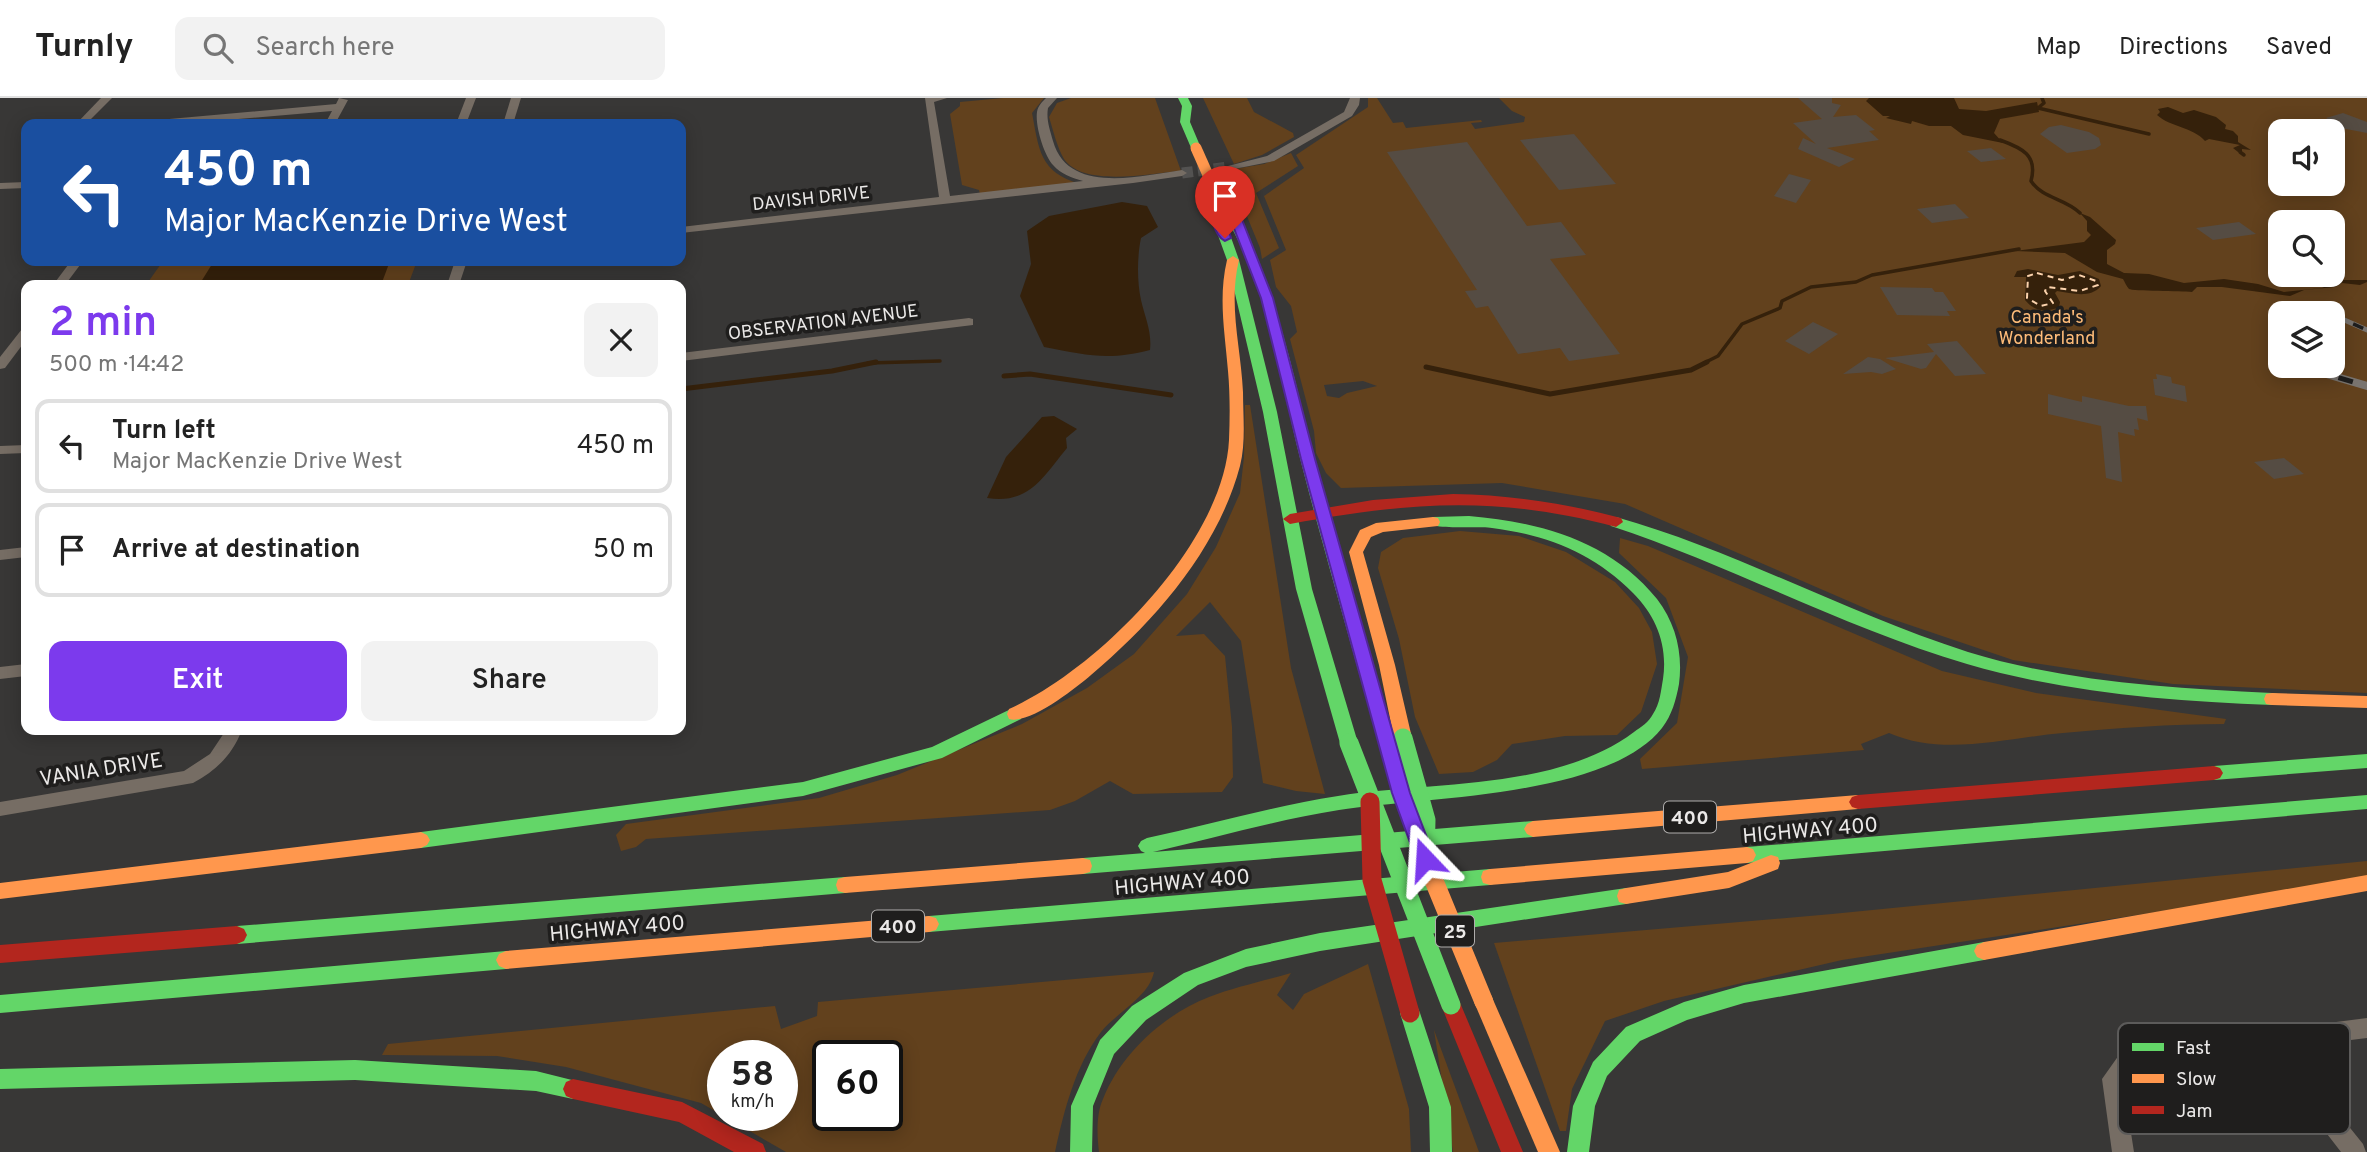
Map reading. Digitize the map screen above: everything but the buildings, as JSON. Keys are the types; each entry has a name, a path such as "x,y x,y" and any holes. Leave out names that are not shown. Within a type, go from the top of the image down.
{"main road":[{"name":"25","path":"1165,98 1172,113 1185,122"},
{"name":"25","path":"1183,98 1186,106 1185,122 1216,193 1233,212 1267,298 1401,793 1425,859 1549,1152"},
{"name":"25","path":"1216,193 1217,216 1233,260 1270,412 1304,589 1349,743 1370,802 1512,1152"},
{"path":"0,891 436,838 803,789 936,753 1048,698 1105,653 1168,587 1212,523 1233,464 1236,388 1226,282 1233,260"},
{"path":"1290,519 1324,512 1433,499 1468,497 1539,503 1653,535 1906,638 1972,659 2105,686 2210,695 2367,702"},
{"path":"1098,863 1163,841 1338,803 1527,780 1598,763 1630,745 1655,726 1668,702 1673,666 1670,640 1660,612 1627,578 1583,547 1521,527 1450,520 1381,527 1365,534 1356,552 1387,665 1403,738 1426,820 1425,859"},
{"name":"HIGHWAY 400","path":"0,954 2367,761"},
{"path":"1370,802 1372,880 1440,1107 1441,1152"},
{"name":"HIGHWAY 400","path":"0,1004 569,952 1796,852 2367,802"},
{"path":"1081,1152 1082,1106 1107,1047 1139,1013 1191,979 1246,958 1320,942 1729,880 1796,852"},
{"path":"1578,1152 1584,1106 1600,1069 1633,1034 1684,1011 1744,994 2367,883"},
{"path":"0,1079 355,1070 536,1081 682,1112 755,1152"}],"street":[{"path":"86,119 107,98"},
{"path":"463,119 471,98"},
{"path":"510,119 516,98"},
{"path":"942,98 929,99 945,201"},
{"path":"1052,98 1045,103 1041,114 1054,160 1066,171 1084,178 1111,181"},
{"path":"1229,167 1270,159 1348,114 1355,98"},
{"path":"191,119 342,102"},
{"path":"333,119 342,102"},
{"name":"DAVISH DRIVE","path":"686,229 1182,173"},
{"path":"0,186 21,185"},
{"name":"OBSERVATION AVENUE","path":"686,356 969,322"},
{"path":"0,365 21,338"},
{"path":"0,450 21,449"},
{"path":"0,555 21,553"},
{"path":"0,673 21,671"},
{"name":"VANIA DRIVE","path":"0,809 187,778 207,767 229,746 232,735"},
{"path":"2118,1072 2112,1079 2118,1119"},
{"path":"2120,1134 2123,1152"},
{"path":"2341,1134 2355,1152"}],"green space":[{"path":"1044,98 1032,113 1043,158 1056,173 1080,184 980,195 979,190 962,185 950,114 960,106 960,102"},
{"path":"1071,98 1155,98 1181,171 1119,177 1086,173 1074,168 1064,159 1049,117 1057,103"},
{"path":"1203,98 1247,98 1254,112 1293,133 1294,137 1262,155 1234,164"},
{"name":"Canada's Wonderland","path":"1368,98 1377,98 1393,123 1403,122 1406,128 1481,120 1482,122 1471,123 1475,129 1524,122 1525,117 1512,111 1499,98 2367,98 2367,693 2173,684 2013,660 1883,616 1625,504 1502,483 1341,488 1326,473 1316,453 1314,431 1290,339 1297,332 1291,306 1276,287 1270,260 1286,250 1264,196 1304,168 1296,155 1368,107","holes":["1363,381 1377,386 1347,393 1339,398 1327,396 1324,385"]},
{"path":"1291,153 1298,166 1256,193 1279,248 1262,259 1228,170 1264,164"},
{"path":"159,266 415,266 410,280 150,280"},
{"path":"1245,405 1250,405 1291,668 1325,794 1296,791 1263,783 1241,641 1210,602 1176,636 1204,634 1225,656 1232,727 1233,777 1222,792 1133,794 1110,781 1075,801 1050,810 646,839 636,847 621,851 616,835 626,824 819,798 897,775 1022,724 1087,688 1134,654 1187,594 1216,547 1240,493"},
{"path":"1460,531 1519,536 1566,552 1615,582 1639,608 1652,632 1657,664 1641,712 1617,735 1565,736 1512,744 1497,760 1473,772 1439,774 1415,717 1399,639 1378,568 1381,552 1403,538"},
{"path":"1620,538 1648,546 1942,671 2036,693 2226,719 2224,724 2103,729 1953,745 1931,744 1889,733 1861,744 1864,750 1642,769 1640,759 1677,723 1688,657 1666,598 1619,553"},
{"path":"2367,861 2367,880 1842,960 1664,1001 1605,1021 1572,1089 1566,1131 1560,1131 1494,943 1832,914"},
{"path":"1368,964 1409,1109 1411,1152 1099,1152 1099,1111 1111,1082 1132,1052 1160,1025 1192,1005 1219,993 1291,973 1277,995 1293,1010 1304,994"},
{"path":"1154,972 1146,989 1101,1032 1084,1059 1067,1105 1055,1152 786,1152 750,1131 798,1131 798,1040 707,1040 707,1106 566,1067 497,1056 382,1055 388,1044 775,1006 781,1029 817,1016 818,1002"},
{"path":"1434,1030 1479,1152 1453,1152"}],"shaded area":[{"path":"1869,98 1954,98 1959,109 1986,111 2037,102 2039,112 2000,119 1994,133 2003,143 1963,135 1951,126 1929,126 1912,121 1911,124 1886,118 1890,116 1883,116 1866,101"},
{"path":"2168,107 2183,113 2194,110 2216,117 2226,125 2225,129 2238,136 2238,142 2251,150 2242,149 2242,152 2238,152 2233,148 2240,145 2209,139 2205,141 2157,115 2160,112 2158,109"},
{"path":"1122,202 1147,206 1158,227 1141,238 1138,261 1140,293 1149,331 1150,350 1109,356 1044,347 1020,296 1031,264 1027,231 1049,216"},
{"path":"2080,213 2090,217 2116,240 2107,250 2107,264 2124,273 2149,274 2184,283 2224,279 2258,284 2284,292 2324,287 2335,287 2304,290 2290,296 2222,287 2197,287 2192,292 2132,290 2123,279 2097,272 2065,253 2015,251 2084,242 2091,235 2087,231 2087,221"},
{"path":"211,266 388,266 383,280 202,280"},
{"path":"2028,269 2058,275 2080,271 2099,279 2101,286 2086,294 2057,291 2055,293 2060,302 2059,307 2040,310 2025,300 2026,277 2014,277 2017,271"},
{"path":"2345,280 2367,280 2360,285 2345,283"},
{"path":"1054,416 1077,429 1066,438 1067,448 1050,469 1034,487 1024,493 1002,499 987,498 1006,457 1042,417"}],"waterway":[{"path":"2042,98 2044,103 2038,108 2149,134"},
{"path":"2000,140 2015,146 2030,159 2033,172 2031,181 2036,187 2080,213"},
{"path":"2240,152 2244,155"},
{"path":"1704,363 1718,356 1742,324 1780,308 1782,301 1811,287 1856,282 1872,275 2019,249"},
{"path":"872,363 940,361"},
{"path":"872,363 876,362"},
{"path":"1426,367 1550,394 1691,370 1707,362"},
{"path":"686,388 832,371 872,363"},
{"path":"1004,376 1030,374 1171,395"}],"ferry route":[{"path":"2037,273 2062,280 2079,275 2096,281 2098,285 2080,291 2047,287 2045,291 2053,303 2041,306 2027,298 2028,276 2037,273"}],"tunnel":[{"path":"1182,173 1229,167"}],"railway":[{"path":"2345,320 2367,330"},
{"path":"2340,378 2367,386"}],"traffic: fast":[{"path":"1183,98 1187,106 1185,122 1196,148"},
{"path":"1216,193 1251,254 1264,287 1307,457 1396,775"},
{"path":"1216,197 1217,216 1233,260 1270,412 1304,589 1349,743"},
{"path":"1147,846 1339,803 1505,785 1548,777 1588,765 1624,749 1653,727 1667,702 1673,659 1662,620 1637,587 1594,553 1549,534 1489,523 1433,522"},
{"path":"1616,522 1705,554 1923,643 2005,668 2118,688 2272,699"},
{"path":"421,840 803,789 936,753 1015,714"},
{"path":"1403,738 1426,820 1425,859"},
{"path":"1349,743 1451,1005"},
{"path":"2214,773 2367,761"},
{"path":"1747,855 2367,802"},
{"path":"1083,866 1533,829"},
{"path":"929,924 1490,877"},
{"path":"237,935 845,885"},
{"path":"1081,1152 1082,1106 1107,1047 1139,1013 1191,979 1246,958 1320,942 1626,896"},
{"path":"1578,1152 1584,1106 1600,1069 1633,1034 1684,1011 1744,994 1984,951"},
{"path":"0,1004 506,960"},
{"path":"1410,1013 1440,1107 1441,1152"},
{"path":"0,1079 355,1070 536,1081 573,1089"}],"traffic: slow":[{"path":"1196,148 1216,193"},
{"path":"1015,714 1048,698 1076,678 1133,626 1185,564 1206,531 1222,498 1233,465 1236,438 1235,375 1228,309 1229,276 1233,260"},
{"path":"1403,738 1387,665 1356,552 1365,534 1381,527 1433,522"},
{"path":"2272,699 2367,702"},
{"path":"1533,829 1858,802"},
{"path":"0,891 421,840"},
{"path":"1490,877 1747,855"},
{"path":"1425,859 1484,1002"},
{"path":"1626,896 1729,880 1771,863"},
{"path":"845,885 1083,866"},
{"path":"1984,951 2367,883"},
{"path":"506,960 929,924"},
{"path":"1484,1002 1549,1152"}],"traffic: jam":[{"path":"1290,519 1373,505 1453,499 1533,504 1616,522"},
{"path":"1858,802 2214,773"},
{"path":"1370,802 1372,880 1410,1013"},
{"path":"0,954 237,935"},
{"path":"1451,1005 1512,1152"},
{"path":"573,1089 682,1112 755,1152"}],"route":[{"path":"1225,238 1217,216 1216,193 1233,212 1267,298 1308,459 1401,793 1425,859"}]}
